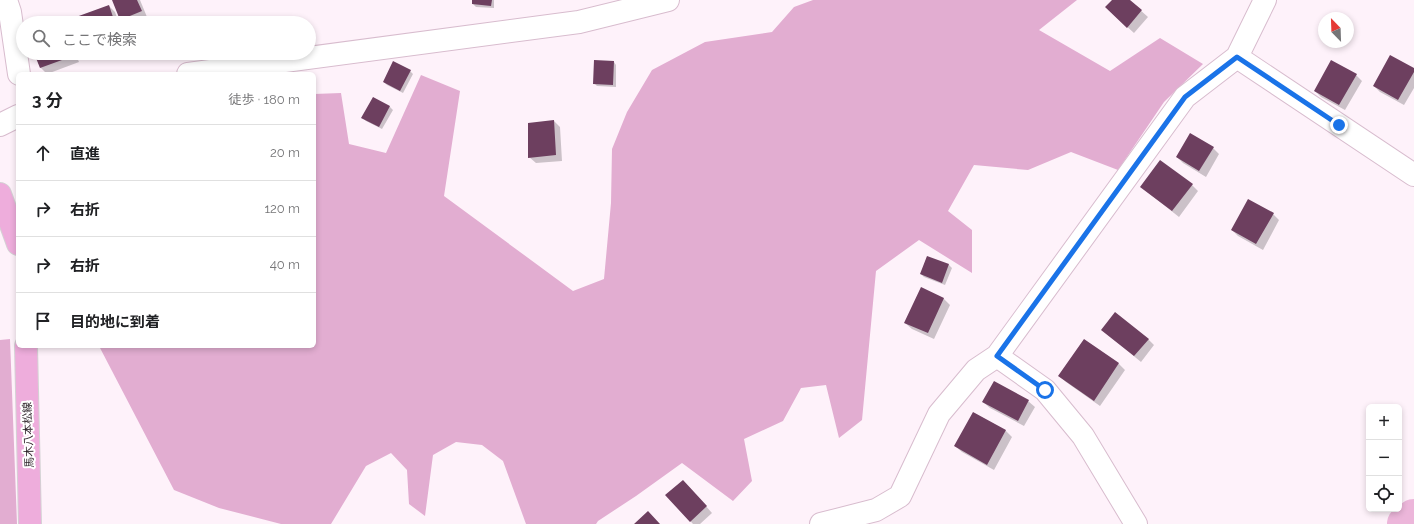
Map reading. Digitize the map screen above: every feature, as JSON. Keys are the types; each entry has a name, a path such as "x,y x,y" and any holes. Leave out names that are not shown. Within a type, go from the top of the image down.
{"main road":[{"path":"0,194 16,238"},
{"name":"馬木八本松線","path":"26,348 30,524"}],"street":[{"path":"6,0 10,12 16,53"},
{"path":"316,57 579,22 668,0"},
{"path":"821,524 876,510 900,496 938,414 976,370 997,356 1185,97 1237,57 1265,0"},
{"path":"1237,57 1414,175"},
{"path":"17,60 19,72"},
{"path":"203,72 293,60"},
{"path":"0,125 16,117"},
{"path":"997,356 1045,390 1083,436 1136,524"}],"shaded area":[{"path":"813,0 1077,0 1039,30 1110,71 1160,38 1203,64 1164,102 1118,170 1071,152 1028,170 974,165 948,211 972,230 972,273 919,240 876,271 862,420 839,438 826,385 801,388 783,421 744,439 752,481 733,501 682,463 598,521 596,524 526,524 503,461 482,445 456,442 433,455 425,516 409,504 407,470 391,453 366,466 331,524 281,524 219,508 174,490 100,348 316,348 316,94 341,93 349,144 386,153 421,75 460,91 444,196 573,291 604,279 611,203 612,149 627,112 652,70 705,42 772,32 794,7"},
{"path":"10,339 17,524 0,524 0,340"}],"building":[{"path":"112,0 137,0 142,11 130,16 118,16"},
{"path":"472,0 492,0 491,6 472,4"},
{"path":"1112,0 1130,0 1142,10 1127,28 1105,7"},
{"path":"109,5 113,16 79,16"},
{"path":"1390,55 1414,68 1414,72 1398,100 1373,86"},
{"path":"37,60 62,60 40,68"},
{"path":"594,60 614,61 613,85 593,84"},
{"path":"1331,60 1357,74 1339,105 1314,91"},
{"path":"393,61 411,70 400,91 383,82"},
{"path":"373,97 390,106 379,127 361,118"},
{"path":"554,120 556,155 528,158 528,123"},
{"path":"1190,133 1214,147 1199,171 1176,157"},
{"path":"1160,160 1193,184 1172,211 1140,187"},
{"path":"1248,199 1274,213 1256,244 1231,230"},
{"path":"927,256 949,264 942,283 920,274"},
{"path":"921,287 944,298 928,333 904,323"},
{"path":"1115,312 1149,339 1134,356 1101,330"},
{"path":"1084,339 1119,363 1094,401 1058,376"},
{"path":"994,381 1029,400 1018,421 982,402"},
{"path":"973,412 1006,430 987,465 954,446"},
{"path":"683,480 707,506 690,522 665,495"},
{"path":"648,511 660,524 634,524"}],"waterway":[{"path":"1406,524 1414,518"}],"route":[{"path":"1045,390 997,356 1185,97 1237,57 1339,125"}]}
